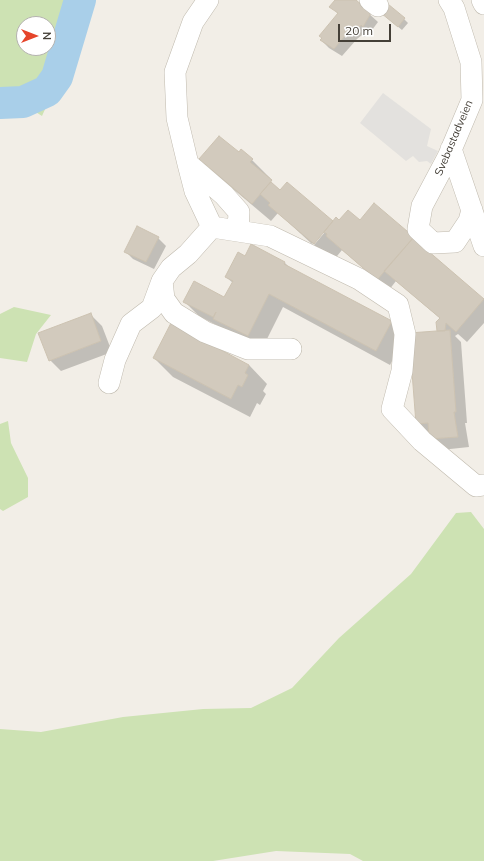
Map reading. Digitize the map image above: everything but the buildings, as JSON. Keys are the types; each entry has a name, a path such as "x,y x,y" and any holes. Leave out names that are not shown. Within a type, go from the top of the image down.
{"lane":[{"path":"208,0 193,22 175,72 177,118 195,191 212,227"},
{"name":"Svebastadveien","path":"449,0 454,8 471,62 472,100 443,158 434,184 422,206 418,229 433,243 455,242 469,221 472,210"},
{"path":"482,0 484,4"},
{"path":"443,158 472,210 484,246"},
{"path":"188,164 224,195 239,212 238,230"},
{"path":"212,227 270,236 359,279 398,305 405,334 402,371 392,409 422,441 476,486 484,485"},
{"path":"109,383 115,360 131,324 152,308 162,281 171,268 188,254 212,227"},
{"path":"162,281 164,299 174,313 205,332 248,349 292,349"}],"green space":[{"path":"0,0 94,0 42,116 17,100 0,97"},
{"path":"14,307 51,315 36,334 27,362 0,358 0,314"},
{"path":"8,421 11,443 28,478 28,497 3,511 0,509 0,424"},
{"path":"471,512 484,529 484,861 363,861 350,854 276,851 213,861 0,861 0,729 41,732 123,717 203,709 251,708 292,688 339,638 411,574 456,513"}],"shaded area":[{"path":"383,93 431,129 427,146 438,151 431,164 427,161 419,162 413,156 406,161 360,123"}],"waterway":[{"path":"0,103 23,102 47,91 57,77 80,0"}]}
